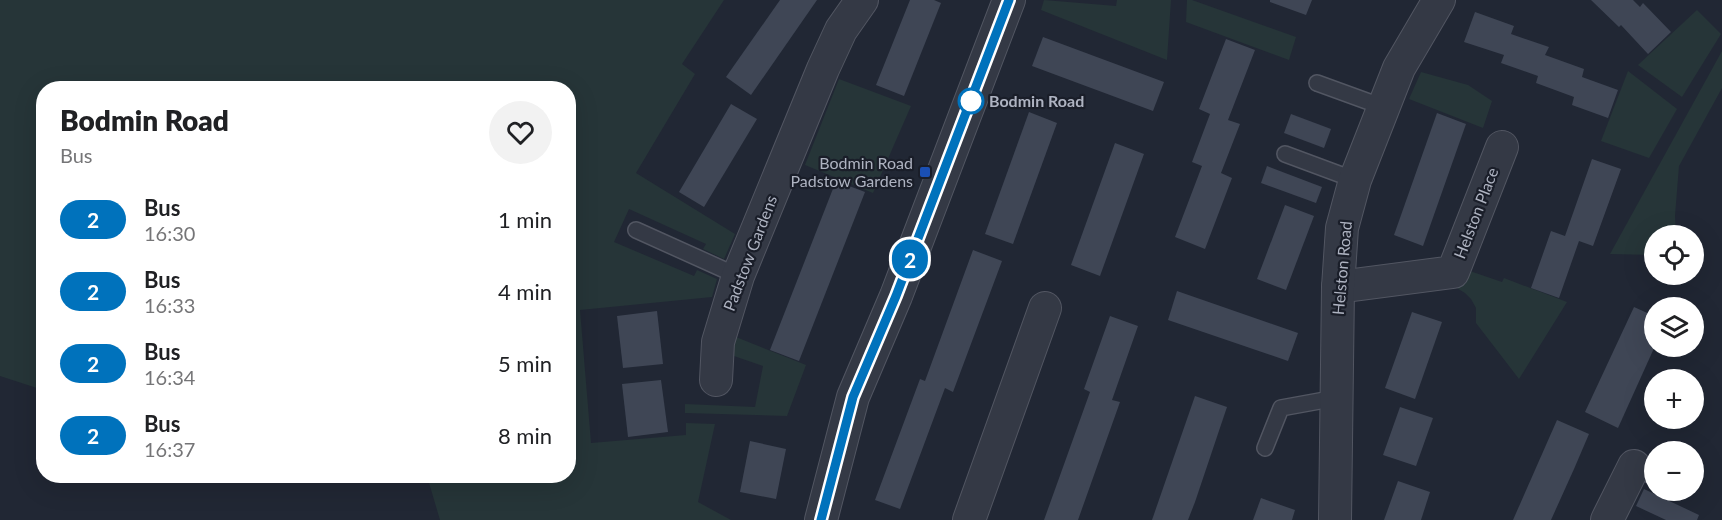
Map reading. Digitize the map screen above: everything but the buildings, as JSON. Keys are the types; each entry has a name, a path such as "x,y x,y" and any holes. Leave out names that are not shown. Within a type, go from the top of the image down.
{"street":[{"name":"Padstow Gardens","path":"716,380 718,342 738,276 823,69 841,30 862,0"},
{"path":"821,520 853,397 896,296 1009,0"},
{"name":"Helston Road","path":"1335,520 1338,287 1342,228 1354,180 1399,68 1439,0"},
{"name":"Helston Place","path":"1338,287 1453,272 1502,147"},
{"path":"969,520 1046,308"},
{"path":"1607,520 1644,471"}],"lane":[{"path":"1317,82 1383,108"},
{"path":"1285,154 1354,180"},
{"path":"636,230 738,276"},
{"path":"1266,448 1281,408 1336,398"}],"shaded area":[{"path":"0,0 724,0 682,64 695,74 636,173 735,234 724,259 703,249 706,244 629,209 614,242 694,276 697,270 717,279 712,297 580,310 591,443 686,435 686,423 715,424 698,502 731,520 440,520 429,483 576,483 576,81 36,81 36,388 0,376"},
{"path":"1044,0 1116,6 1117,0 1171,0 1167,60 1041,10"},
{"path":"1187,0 1296,37 1289,60 1186,22"},
{"path":"1697,10 1721,34 1682,97 1638,65"},
{"path":"1722,51 1722,88 1679,166 1675,225 1644,225 1644,255 1610,254"},
{"path":"1628,71 1677,109 1649,158 1601,141"},
{"path":"1421,72 1468,85 1492,101 1483,128 1409,99"},
{"path":"839,79 911,106 873,193 805,165"},
{"path":"1467,270 1502,282 1504,278 1567,302 1519,379 1476,323 1476,308 1471,299 1450,284"},
{"path":"736,337 806,365 787,416 685,413 685,404 755,407 763,366 731,355"}],"bus line":[{"name":"2","path":"821,520 853,397 896,296 1009,0"}],"place":[{"name":"Bodmin Road","path":"971,101"},
{"name":"Bodmin Road Padstow Gardens","path":"925,172"}]}
